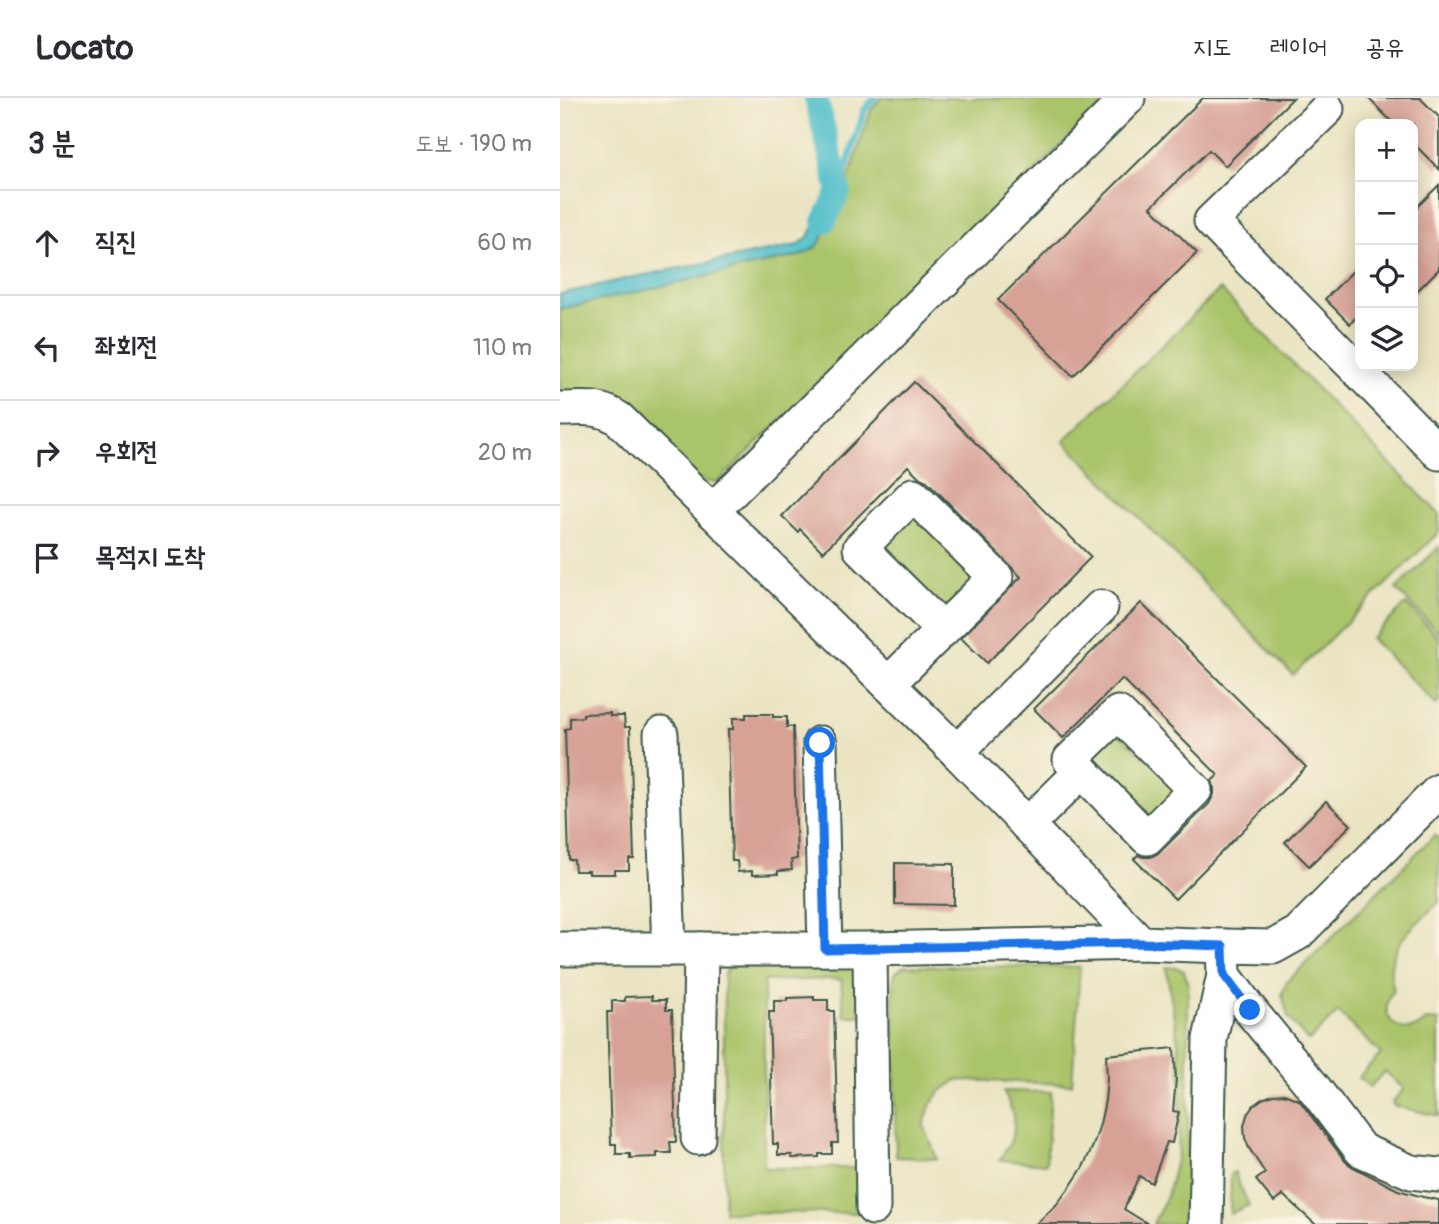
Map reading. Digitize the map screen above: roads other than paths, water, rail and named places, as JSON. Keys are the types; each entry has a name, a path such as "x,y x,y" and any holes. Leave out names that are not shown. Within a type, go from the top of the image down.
{"street":[{"path":"712,511 1128,98"},
{"path":"1327,109 1211,221 1439,453"},
{"path":"560,409 596,409 609,412 619,419 957,752 1141,943"},
{"path":"957,752 1101,607"},
{"path":"888,684 943,630"},
{"path":"661,734 685,949 698,1138"},
{"path":"820,743 825,949"},
{"path":"1027,825 1082,771"},
{"path":"560,949 870,949 1141,943 1224,961 1273,947 1297,933 1439,791"},
{"path":"870,949 873,1208"},
{"path":"1224,961 1250,1010 1361,1150 1411,1172 1439,1175"},
{"path":"1206,1224 1210,1039 1224,961"}],"water":[{"path":"833,193 842,195 822,239 816,247 802,255 560,309 560,294 798,245 809,236"}],"waterway":[{"path":"816,98 839,191 824,222"},
{"path":"839,191 865,109 875,98"}]}
